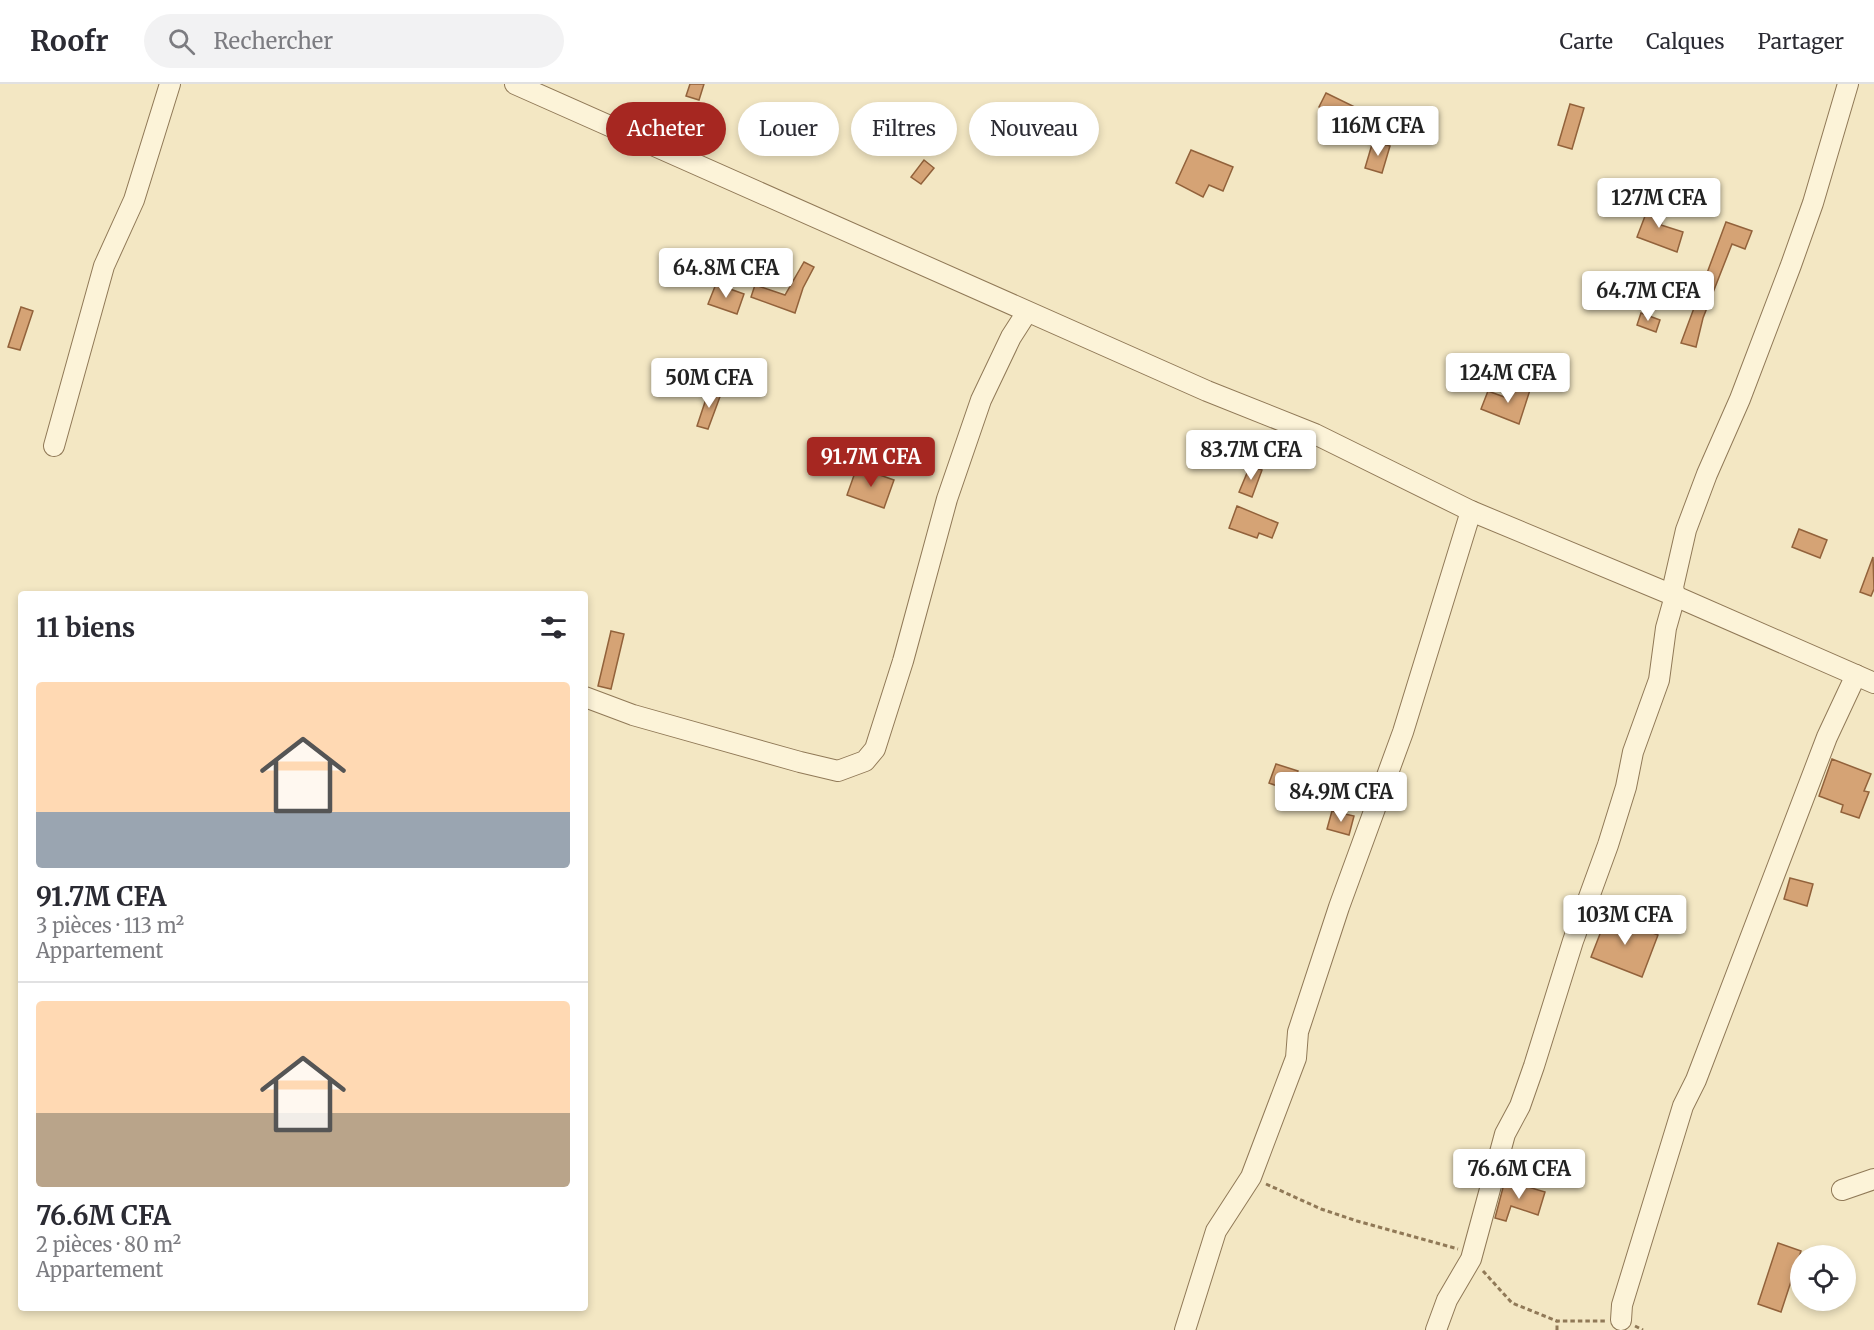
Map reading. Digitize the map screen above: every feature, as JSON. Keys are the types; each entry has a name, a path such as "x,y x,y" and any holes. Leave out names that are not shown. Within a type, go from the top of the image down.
{"street":[{"path":"54,446 104,266 134,200 170,84"},
{"path":"515,84 1206,391 1315,434 1471,512 1676,596 1865,679 1827,737 1760,917 1696,1080 1683,1106 1622,1305 1621,1320"},
{"path":"1436,1330 1447,1300 1471,1259 1505,1134 1520,1106 1569,951 1623,797 1633,752 1659,680 1666,628 1676,596 1673,587 1686,530 1707,474 1740,399 1791,265 1848,84"},
{"path":"588,698 633,715 838,771 865,761 875,749 903,661 946,499 981,400 1011,337 1027,312"},
{"path":"1185,1330 1216,1231 1251,1177 1296,1058 1299,1032 1306,1009 1339,907 1403,732 1471,512"},
{"path":"1842,1190 1874,1179"}],"path":[{"path":"1251,1177 1321,1209 1460,1249 1512,1303 1557,1321 1621,1320 1643,1330"},
{"path":"1557,1321 1557,1330"}],"building":[{"path":"690,84 704,84 699,100 686,96"},
{"path":"1326,93 1359,109 1352,123 1319,107"},
{"path":"1570,104 1584,108 1572,149 1558,145"},
{"path":"1373,141 1390,146 1382,173 1365,168"},
{"path":"1191,150 1233,167 1223,191 1209,185 1203,197 1176,183"},
{"path":"924,160 934,168 921,184 911,177"},
{"path":"1650,203 1667,209 1661,225 1683,232 1677,252 1637,237"},
{"path":"1726,222 1752,231 1745,249 1732,244 1703,318 1696,347 1681,343"},
{"path":"804,262 814,267 803,288 795,313 751,297 755,285 785,295"},
{"path":"716,284 744,294 737,314 708,304"},
{"path":"21,307 33,311 20,350 8,347"},
{"path":"1641,313 1660,320 1656,332 1637,325"},
{"path":"1513,383 1530,390 1519,424 1481,409 1488,391 1507,398"},
{"path":"709,390 721,394 708,429 697,426"},
{"path":"1250,466 1262,470 1252,497 1239,492"},
{"path":"857,467 894,480 884,508 847,495"},
{"path":"1237,506 1278,523 1272,538 1259,533 1257,538 1229,528"},
{"path":"1799,529 1827,540 1820,558 1792,547"},
{"path":"1873,557 1874,589 1871,596 1860,592"},
{"path":"611,631 624,634 611,689 598,686"},
{"path":"1832,759 1871,774 1864,791 1869,792 1859,818 1841,812 1843,805 1819,796"},
{"path":"1276,764 1298,771 1291,791 1269,783"},
{"path":"1332,811 1354,816 1349,835 1327,829"},
{"path":"1790,878 1813,884 1807,906 1784,899"},
{"path":"1607,916 1658,935 1642,977 1591,957"},
{"path":"1505,1180 1545,1192 1538,1215 1511,1206 1506,1221 1495,1218"},
{"path":"1778,1243 1790,1247 1790,1285 1781,1312 1758,1304"}]}
